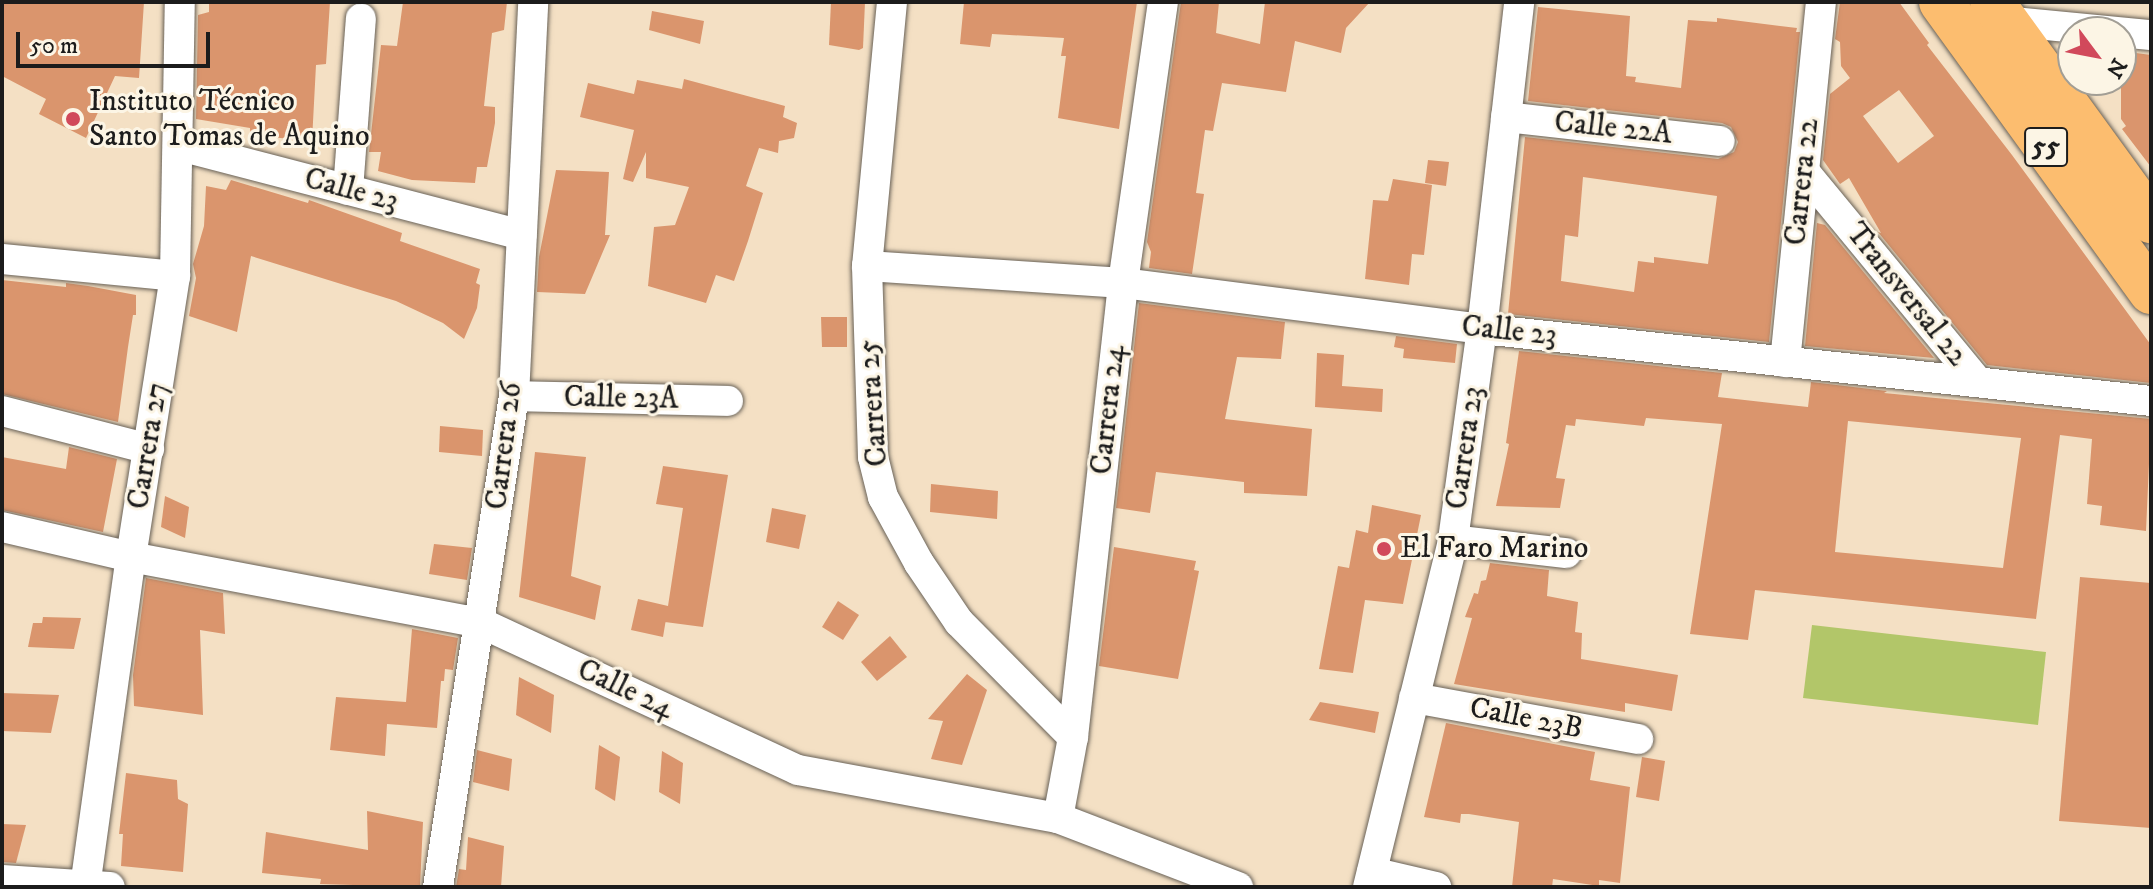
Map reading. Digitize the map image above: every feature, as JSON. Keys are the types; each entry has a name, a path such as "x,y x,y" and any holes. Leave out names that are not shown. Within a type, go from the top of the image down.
{"highway":[{"name":"55","path":"1944,7 2151,292"},
{"name":"55","path":"2000,12 2151,221"}],"street":[{"name":"Carrera 27","path":"93,886 131,557 175,276 180,146 180,2"},
{"name":"Carrera 26","path":"438,887 514,396 533,2"},
{"name":"Carrera 25","path":"892,2 867,266 873,457 883,497 919,563 959,622 1073,737"},
{"name":"Carrera 24","path":"1058,818 1073,737 1123,283 1163,2"},
{"name":"Carrera 23","path":"1370,880 1453,540 1482,329 1519,2"},
{"name":"Carrera 22","path":"1785,362 1821,2"},
{"path":"1944,7 2000,12 2151,35"},
{"path":"348,190 361,18"},
{"name":"Calle 22A","path":"1506,117 1720,141"},
{"name":"Calle 23","path":"180,146 522,235"},
{"name":"Transversal 22","path":"1804,171 1977,381"},
{"path":"2,259 175,276"},
{"name":"Calle 23","path":"867,266 1123,283 1482,329 2151,401"},
{"name":"Calle 23A","path":"514,396 728,401"},
{"path":"2,411 149,449"},
{"name":"Calle 24","path":"2,527 131,557 481,623 798,770 1058,818 1238,887"},
{"path":"1453,540 1566,553"},
{"name":"Calle 23B","path":"1414,698 1638,739"},
{"path":"2,880 93,886"},
{"path":"1370,880 1436,887"}],"green space":[{"path":"1812,625 2046,652 2038,725 1803,698"}],"building":[{"path":"2,2 144,2 139,78 115,76 86,138 39,114 46,99 2,76"},
{"path":"209,2 330,2 326,64 316,65 312,141 250,135 250,128 196,119 198,15 209,12"},
{"path":"403,2 507,2 504,30 492,33 484,106 495,107 495,123 487,167 477,167 475,183 412,180 378,171 381,152 369,152 381,45 397,46"},
{"path":"831,2 865,2 863,48 829,45"},
{"path":"964,2 1137,2 1119,129 1058,118 1066,56 1061,56 1064,38 992,34 990,47 960,44"},
{"path":"1181,2 1219,2 1216,33 1260,44 1265,2 1370,2 1346,28 1341,53 1295,41 1286,92 1222,83 1213,131 1205,130 1196,193 1204,194 1192,274 1149,268 1151,252 1147,242"},
{"path":"1840,2 1899,2 1929,43 1927,45 2151,345 2151,383 1987,365 1878,232 1881,233 1849,178 1840,184 1823,160 1830,94 1850,78 1841,66 1840,42 1835,39","holes":["1899,90 1934,136 1898,163 1863,116"]},
{"path":"1538,7 1630,16 1626,76 1636,77 1635,82 1681,88 1688,20 1717,22 1717,18 1797,28 1796,32 1800,32 1769,342 1508,314 1525,137 1718,159 1734,152 1738,142 1731,127 1722,123 1528,101","holes":["1583,177 1717,196 1708,264 1654,257 1654,263 1638,261 1634,292 1561,281 1565,235 1578,237"]},
{"path":"652,11 704,21 700,44 649,30"},
{"path":"2137,53 2151,55 2151,167 2122,129 2126,126 2121,119 2121,96 2137,96"},
{"path":"684,79 785,106 783,117 797,123 794,138 779,141 778,153 759,148 746,186 763,193 748,241 734,281 716,275 706,303 648,286 654,227 675,225 689,187 646,178 646,152 633,182 623,179 634,130 580,117 588,83 634,94 637,80 682,89"},
{"path":"1428,160 1449,162 1446,186 1425,183"},
{"path":"556,170 609,172 605,235 610,235 585,294 537,292 539,257"},
{"path":"1393,179 1432,185 1424,255 1412,254 1409,285 1365,279 1373,200 1388,201"},
{"path":"231,180 308,203 309,200 402,233 400,241 480,269 476,283 480,285 477,308 464,339 443,323 396,301 251,256 237,332 189,316 196,278 193,264 204,226 206,186 226,190"},
{"path":"1817,223 1825,225 1934,358 1805,346"},
{"path":"2,280 66,287 66,283 136,295 136,315 133,315 118,422 2,394"},
{"path":"1139,303 1285,322 1281,359 1237,357 1225,419 1312,429 1307,496 1244,493 1244,482 1156,472 1150,513 1116,508"},
{"path":"821,317 847,317 847,347 822,347"},
{"path":"1396,336 1457,344 1455,363 1403,358 1404,349 1394,347"},
{"path":"1519,351 1722,373 1718,397 1808,407 1811,382 1887,391 1884,393 2151,419 2146,531 2100,525 2102,506 2087,504 2092,439 2060,435 2036,619 1755,590 1748,640 1690,634 1722,424 1646,418 1644,426 1576,419 1575,426 1566,425 1556,478 1565,479 1560,508 1496,506 1509,444 1506,443","holes":["1848,421 2021,438 2003,568 1835,552"]},
{"path":"1317,353 1344,355 1342,386 1383,389 1382,412 1315,407"},
{"path":"440,426 483,430 482,456 439,452"},
{"path":"69,447 117,459 103,532 2,510 2,457 66,469"},
{"path":"535,452 586,457 571,576 601,586 595,620 519,597"},
{"path":"663,466 728,475 703,627 665,622 663,637 631,630 638,599 668,606 683,508 656,504"},
{"path":"931,484 998,491 997,519 930,512"},
{"path":"165,496 189,507 185,538 161,527"},
{"name":"El Faro Marino","path":"1372,505 1421,515 1403,604 1365,600 1353,673 1319,669 1338,566 1349,568 1356,530 1368,533"},
{"path":"772,508 806,515 799,549 766,542"},
{"path":"434,544 472,548 467,580 429,574"},
{"path":"1114,547 1196,561 1194,570 1199,571 1178,679 1099,666"},
{"path":"1490,563 1549,570 1547,596 1578,602 1575,632 1582,633 1581,659 1678,675 1672,711 1625,703 1625,712 1454,684 1472,618 1465,617 1474,593 1478,594 1481,581 1486,580"},
{"path":"2080,577 2151,583 2151,828 2059,821"},
{"path":"146,578 223,593 225,634 200,630 203,715 134,706 133,675"},
{"path":"838,601 859,615 843,640 822,627"},
{"path":"43,617 81,618 74,649 28,647 33,623 42,623"},
{"path":"412,629 458,638 453,670 445,669 444,681 441,681 437,728 387,724 385,756 330,750 336,697 406,702"},
{"path":"890,636 907,657 877,681 861,662"},
{"path":"967,674 987,690 962,765 931,759 943,721 928,719"},
{"path":"519,677 554,695 551,733 516,715"},
{"path":"2,693 59,695 51,733 2,731"},
{"path":"1320,702 1379,712 1375,733 1309,720"},
{"path":"1446,723 1595,752 1590,780 1630,787 1620,883 1599,880 1599,886 1553,879 1552,887 1512,887 1519,822 1469,814 1461,814 1460,823 1424,817"},
{"path":"599,745 620,757 615,801 595,789"},
{"path":"477,750 512,759 509,791 473,782"},
{"path":"662,751 683,763 680,804 659,792"},
{"path":"1642,757 1665,761 1659,801 1636,797"},
{"path":"126,773 177,780 178,799 188,804 183,872 121,866 123,834 119,834"},
{"path":"367,811 423,822 420,887 320,884 321,879 262,873 266,832 368,850"},
{"path":"2,824 26,825 16,863 2,862"},
{"path":"468,837 504,846 501,887 456,887 459,869 466,870"}],"place":[{"name":"Instituto Técnico Santo Tomas de Aquino","path":"73,119"},
{"name":"El Faro Marino","path":"1384,549"}]}
